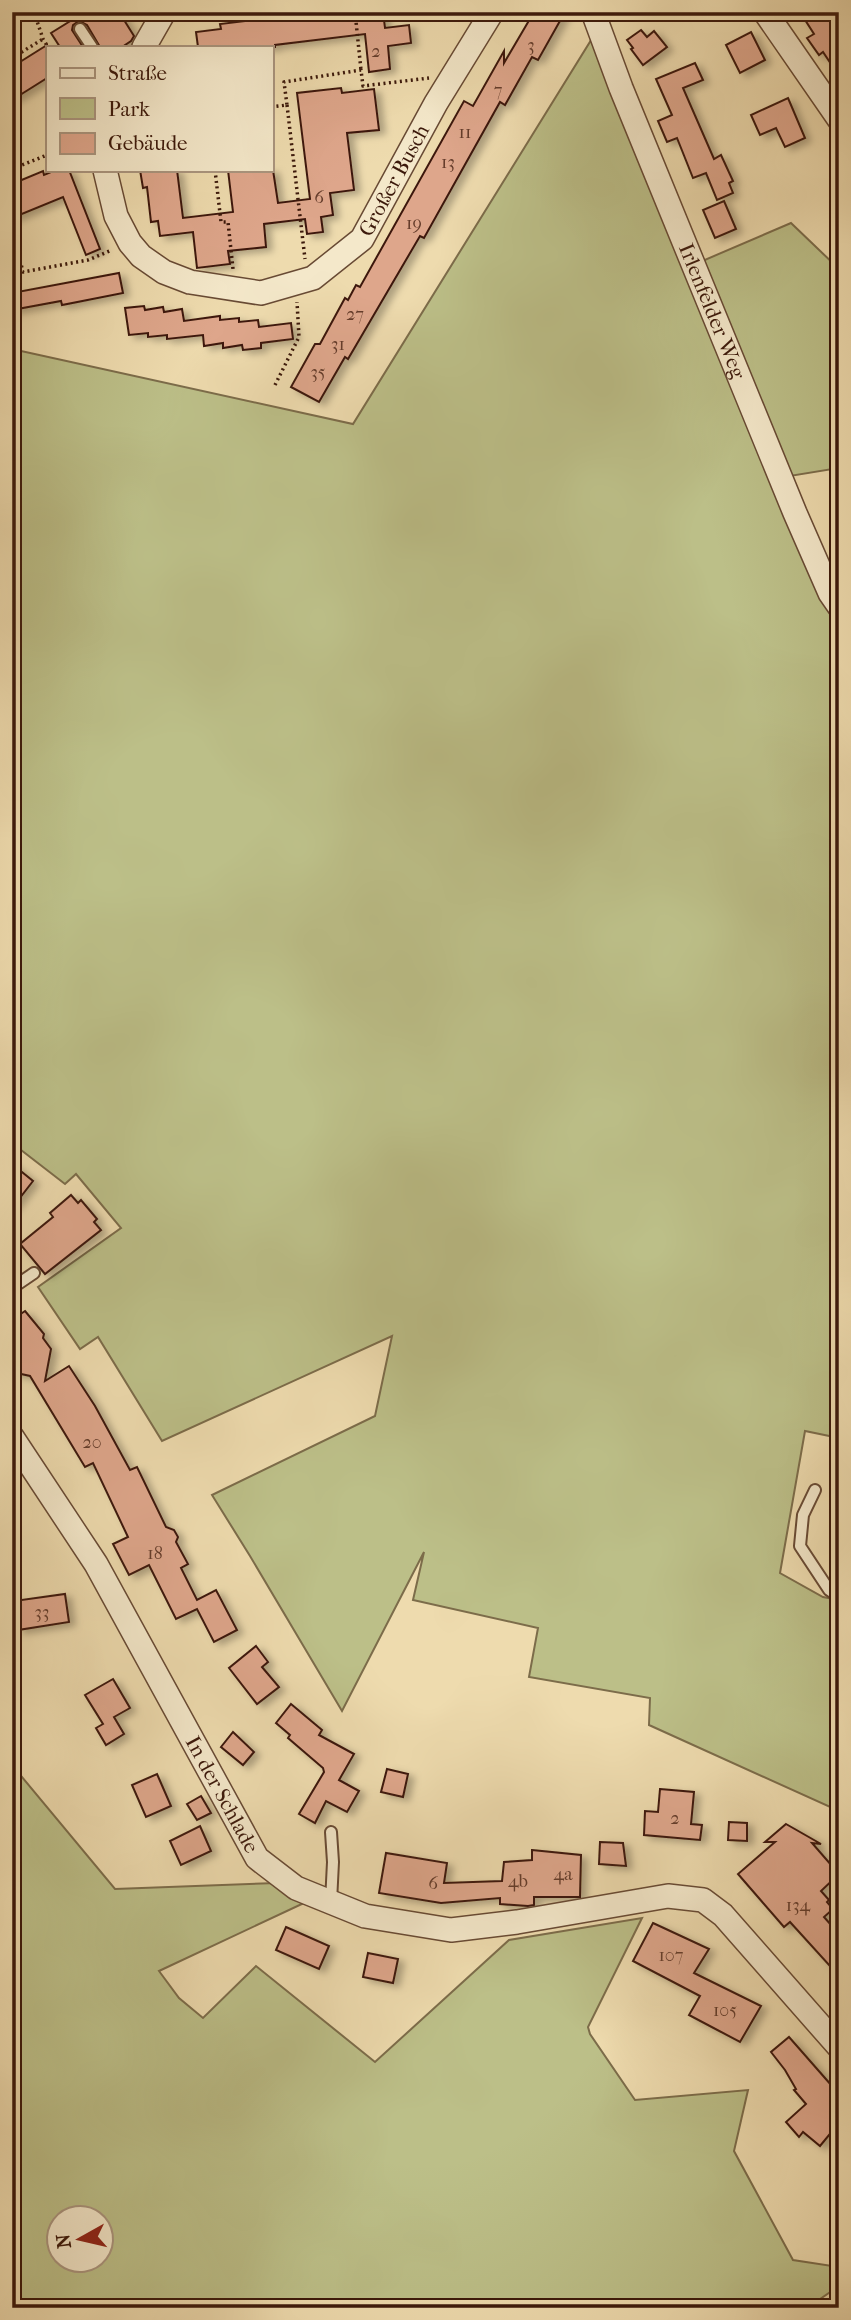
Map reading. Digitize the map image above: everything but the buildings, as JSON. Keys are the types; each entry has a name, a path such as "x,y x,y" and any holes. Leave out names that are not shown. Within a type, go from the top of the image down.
{"street":[{"path":"145,46 164,12"},
{"name":"Großer Busch","path":"105,172 116,216 130,243 141,256 164,272 190,282 261,293 313,278 362,239 453,75 492,12"},
{"name":"Irlenfelder Weg","path":"593,12 621,88 742,379 794,513 830,593 839,606"},
{"path":"765,12 839,120"},
{"name":"In der Schlade","path":"12,1437 96,1564 257,1858 296,1888 365,1916 451,1930 517,1923 668,1896 703,1900 723,1914 839,2047"}],"lane":[{"path":"80,29 91,46"},
{"path":"12,1288 34,1273"},
{"path":"816,1490 803,1515 800,1546 828,1590 839,1597"},
{"path":"331,1832 331,1902"}],"path":[{"path":"34,12 47,46"},
{"path":"355,12 363,86 453,75"},
{"path":"12,58 43,39"},
{"path":"275,385 299,337 301,281 284,82 361,70"},
{"path":"273,107 287,104"},
{"path":"12,169 46,155"},
{"path":"215,172 221,222 228,222 235,289"},
{"path":"12,266 22,264 23,272 89,260 130,243"}],"green space":[{"path":"593,37 839,614 839,1438 805,1431 780,1573 823,1597 839,1600 839,1811 649,1725 650,1698 529,1677 538,1628 413,1600 424,1552 342,1711 212,1495 375,1416 392,1336 162,1441 98,1337 80,1349 38,1287 121,1228 76,1174 65,1184 12,1143 12,349 353,424"},
{"path":"791,223 839,269 839,468 790,476 700,262"},
{"path":"12,1765 115,1889 277,1883 304,1903 159,1971 179,1998 203,2018 256,1966 375,2062 509,1940 642,1918 588,2027 590,2034 635,2100 748,2090 734,2151 793,2260 839,2267 839,2286 807,2308 12,2308"}]}
